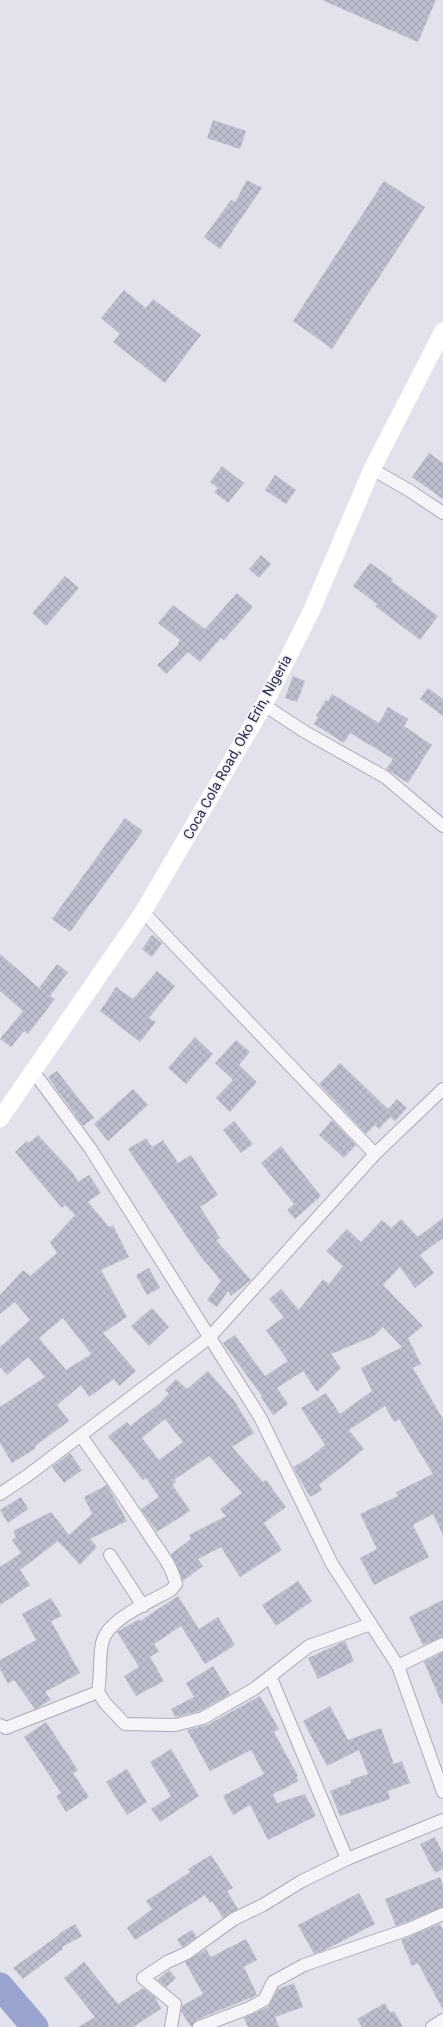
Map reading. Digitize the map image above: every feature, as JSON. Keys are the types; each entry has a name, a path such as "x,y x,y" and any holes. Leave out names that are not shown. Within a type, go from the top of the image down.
{"street":[{"name":"Coca Cola Road, Oko Erin, Nigeria","path":"0,1119 143,912 264,705 311,612 372,469 442,337"},
{"path":"372,469 410,491 443,513"},
{"path":"264,705 305,732 385,777 443,826"},
{"path":"143,912 375,1154"},
{"path":"33,1071 90,1148 260,1417 332,1564 398,1666 443,1792"},
{"path":"0,1494 81,1436 209,1338 375,1154 443,1089"},
{"path":"81,1436 130,1504 173,1573 176,1584 171,1590 123,1617 107,1632 102,1642 101,1672 98,1692 125,1724 175,1725 203,1718 234,1702 270,1678 309,1646 371,1624"},
{"path":"110,1555 143,1606"},
{"path":"398,1666 443,1644"},
{"path":"270,1678 347,1858"},
{"path":"2,1728 98,1692"},
{"path":"171,2027 175,2004 142,1978 167,1962 187,1953 234,1919 264,1905 302,1881 347,1858 443,1820"},
{"path":"199,2027 250,2008 264,2000 272,1982 304,1965 409,1929 443,1914"},
{"path":"432,2027 443,2020"}],"building":[{"path":"322,0 436,0 418,42"},
{"path":"213,120 246,131 240,149 207,138"},
{"path":"247,180 262,188 220,249 204,237 231,200 235,202"},
{"path":"384,181 425,207 332,349 293,321"},
{"path":"124,290 146,308 153,299 201,335 165,383 113,342 120,334 101,318"},
{"path":"429,453 443,463 443,499 412,477"},
{"path":"222,466 244,483 228,503 214,492 218,488 210,482"},
{"path":"275,475 296,490 286,504 265,490"},
{"path":"261,555 271,564 259,578 249,569"},
{"path":"370,563 393,579 391,581 438,616 420,640 375,606 377,604 353,586"},
{"path":"65,576 79,588 46,626 32,613"},
{"path":"237,593 253,607 224,640 221,638 200,662 188,652 166,674 157,665 179,644 178,643 180,640 158,623 173,605 205,629"},
{"path":"293,676 305,681 297,702 285,698"},
{"path":"428,688 443,699 443,716 420,699"},
{"path":"332,694 379,723 388,707 408,719 404,726 432,745 408,783 386,769 393,759 350,733 344,743 314,724 318,717 316,716 326,700 328,701"},
{"path":"125,818 143,831 70,932 52,919"},
{"path":"152,935 162,943 152,957 142,949"},
{"path":"0,954 39,988 57,964 68,972 50,996 55,999 28,1034 24,1031 11,1047 0,1039 23,1011 0,991"},
{"path":"157,971 175,986 149,1018 156,1022 140,1042 100,1011 116,987 133,999"},
{"path":"195,1037 213,1054 186,1084 168,1068"},
{"path":"236,1040 250,1052 239,1065 257,1082 230,1112 216,1098 233,1080 215,1063"},
{"path":"340,1063 388,1109 397,1099 407,1108 395,1121 390,1117 379,1129 375,1125 366,1134 319,1084"},
{"path":"57,1071 94,1118 83,1126 48,1077"},
{"path":"133,1089 148,1105 108,1141 94,1124"},
{"path":"332,1120 356,1145 344,1158 319,1135"},
{"path":"234,1121 253,1144 241,1153 223,1130"},
{"path":"38,1135 73,1173 78,1182 89,1175 101,1193 88,1202 109,1227 113,1225 129,1257 101,1270 127,1317 103,1333 136,1371 119,1386 114,1379 89,1397 81,1385 57,1405 69,1421 35,1446 36,1448 12,1463 0,1443 0,1407 45,1377 28,1357 7,1375 0,1367 0,1347 30,1320 15,1302 0,1314 0,1295 23,1270 30,1276 57,1253 50,1242 75,1215 65,1205 62,1208 15,1152 27,1141 29,1143","holes":["63,1318 91,1354 66,1370 39,1338"]},
{"path":"146,1138 152,1147 163,1140 178,1163 191,1155 218,1195 200,1207 220,1238 216,1240 251,1280 231,1296 228,1291 217,1307 207,1300 221,1281 198,1253 128,1149"},
{"path":"281,1146 321,1196 295,1219 287,1210 294,1204 261,1163"},
{"path":"443,1218 443,1238 420,1255 434,1273 415,1288 400,1267 383,1285 423,1326 408,1338 421,1364 413,1368 443,1419 443,1535 433,1514 413,1525 429,1557 374,1585 360,1558 377,1549 360,1514 398,1496 396,1492 433,1474 399,1419 394,1422 385,1406 349,1430 364,1449 319,1485 322,1490 310,1497 293,1467 309,1458 325,1445 301,1408 326,1393 340,1414 372,1391 361,1368 402,1347 383,1327 374,1336 331,1354 341,1368 317,1392 303,1371 277,1388 288,1404 273,1415 261,1397 262,1396 223,1343 235,1335 265,1376 288,1361 266,1330 284,1317 269,1299 281,1289 299,1310 323,1279 329,1284 343,1266 326,1251 347,1229 361,1242 382,1220 391,1228 401,1219 418,1237"},
{"path":"149,1268 160,1288 147,1295 136,1275"},
{"path":"152,1308 169,1327 149,1346 131,1326"},
{"path":"208,1371 235,1402 254,1433 232,1447 263,1482 266,1480 286,1507 264,1523 282,1550 240,1577 221,1547 198,1559 203,1566 183,1581 171,1554 191,1539 189,1535 226,1516 220,1509 242,1493 209,1456 174,1480 176,1482 172,1484 190,1511 157,1532 141,1509 159,1497 146,1478 143,1480 108,1436 127,1422 130,1426 160,1403 169,1393 165,1390 176,1379 187,1389","holes":["165,1419 183,1442 159,1460 142,1438"]},
{"path":"70,1453 82,1470 64,1483 52,1467"},
{"path":"107,1485 127,1521 90,1539 97,1547 80,1565 58,1541 20,1570 30,1585 0,1605 0,1567 21,1553 12,1540 16,1537 13,1531 51,1512 69,1535 92,1514 84,1497"},
{"path":"21,1497 28,1509 8,1523 0,1510"},
{"path":"298,1581 312,1601 276,1626 262,1605"},
{"path":"178,1596 199,1629 218,1617 235,1645 205,1664 181,1626 154,1644 159,1651 150,1657 164,1681 136,1696 124,1676 139,1667 117,1632 139,1619 140,1621"},
{"path":"51,1598 62,1616 51,1621 80,1673 45,1692 51,1700 35,1709 14,1680 8,1684 0,1669 0,1660 36,1640 22,1614"},
{"path":"443,1600 443,1637 423,1645 409,1617"},
{"path":"345,1641 354,1661 318,1679 308,1658"},
{"path":"443,1652 443,1706 424,1662"},
{"path":"213,1666 230,1694 200,1711 175,1717 171,1709 194,1697 186,1683"},
{"path":"260,1696 279,1729 274,1732 298,1776 296,1777 299,1781 273,1794 277,1803 305,1794 316,1816 268,1840 250,1805 233,1815 223,1796 264,1774 251,1750 210,1771 187,1730 207,1725"},
{"path":"330,1706 348,1740 381,1728 394,1764 402,1761 410,1783 388,1791 390,1799 340,1816 330,1791 351,1783 350,1780 368,1774 359,1750 327,1766 303,1721"},
{"path":"46,1722 78,1770 73,1773 89,1797 66,1812 56,1796 61,1793 24,1737"},
{"path":"171,1749 199,1796 160,1822 151,1809 171,1796 150,1762"},
{"path":"127,1769 147,1802 127,1815 106,1782"},
{"path":"435,1837 443,1853 443,1869 435,1873 420,1844"},
{"path":"211,1855 233,1888 227,1891 238,1909 223,1918 212,1901 210,1903 205,1895 135,1940 127,1928 152,1909 146,1901 190,1872 188,1869"},
{"path":"440,1877 443,1886 443,1907 396,1926 385,1899"},
{"path":"359,1893 375,1924 325,1950 314,1954 298,1925"},
{"path":"75,1924 82,1936 62,1947 63,1949 23,1979 13,1968 59,1935 58,1934"},
{"path":"440,1924 443,1930 443,2010 418,1963 412,1966 401,1940"},
{"path":"192,1930 197,1937 182,1947 177,1939"},
{"path":"246,1939 257,1960 244,1967 257,1995 196,2020 191,2027 181,2011 182,2006 203,1994 185,1962 206,1949 211,1957"},
{"path":"84,1962 118,2004 143,1988 155,1997 161,2009 133,2027 78,2027 95,2017 64,1978"},
{"path":"169,1970 176,1978 166,1987 157,1980"},
{"path":"294,1983 303,2007 275,2017 279,2027 248,2027 244,2018 268,2007 278,1989"},
{"path":"385,2003 390,2012 394,2011 403,2027 362,2027 357,2019"}],"waterway":[{"path":"0,1986 35,2027"}]}
